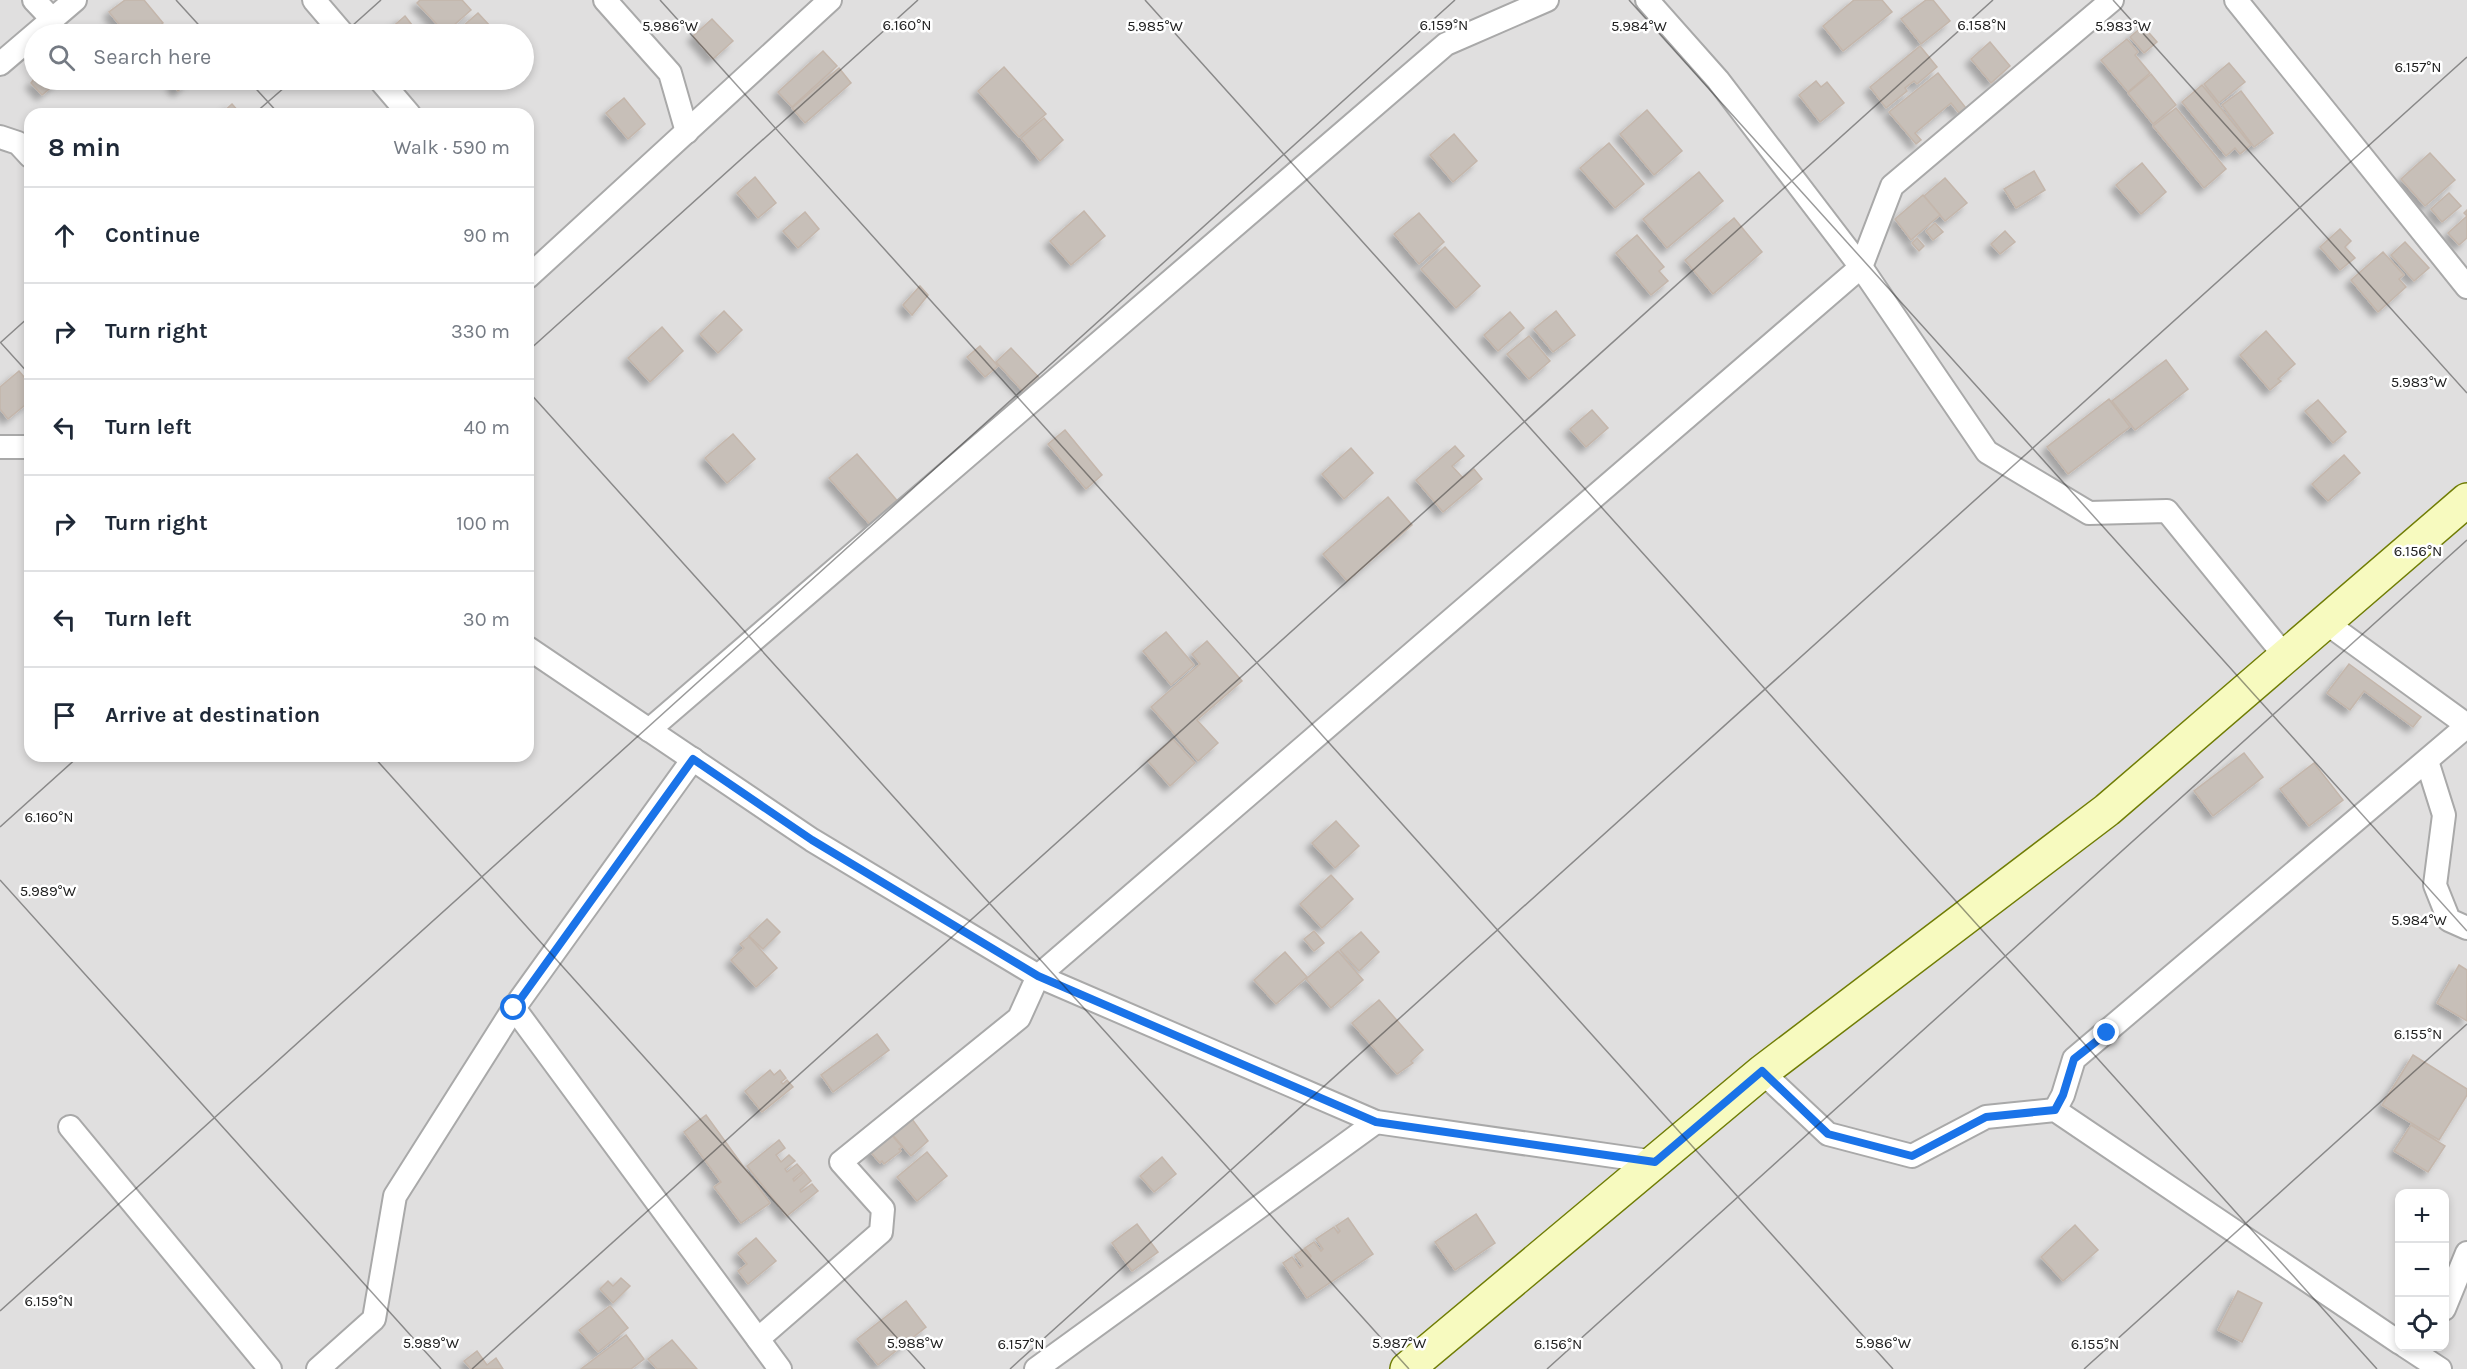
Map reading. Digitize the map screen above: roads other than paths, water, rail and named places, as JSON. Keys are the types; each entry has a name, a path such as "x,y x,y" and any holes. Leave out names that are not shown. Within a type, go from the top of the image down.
{"street":[{"path":"34,0 52,19"},
{"path":"46,24 75,0"},
{"path":"314,0 334,24"},
{"path":"605,0 670,72 687,132"},
{"path":"534,265 687,132 830,0"},
{"path":"649,730 1446,44 1547,0"},
{"path":"1647,0 1718,80 1861,267 1987,452 2089,513 2167,511 2285,656"},
{"path":"758,1339 880,1232 883,1209 841,1162 1019,1018 1038,976 1861,267 1892,186 2112,0"},
{"path":"2236,0 2467,288"},
{"path":"0,64 24,43"},
{"path":"389,90 404,108"},
{"path":"0,136 18,143 24,150"},
{"path":"0,447 24,447"},
{"path":"1407,1369 1762,1071 2107,810 2467,500"},
{"path":"2055,1110 2063,1095 2074,1059 2467,726 2325,622"},
{"path":"534,652 812,840 1038,976 1376,1122 1655,1162"},
{"path":"318,1369 374,1319 395,1196 514,1008 693,759"},
{"path":"2427,760 2444,815 2436,885 2449,920 2467,928"},
{"path":"514,1008 780,1369"},
{"path":"1762,1071 1828,1134 1912,1156 1986,1117 2055,1110 2395,1340"},
{"path":"1036,1369 1376,1122"},
{"path":"70,1127 270,1369"},
{"path":"2449,1299 2467,1253"},
{"path":"2412,1351 2428,1361"}]}
